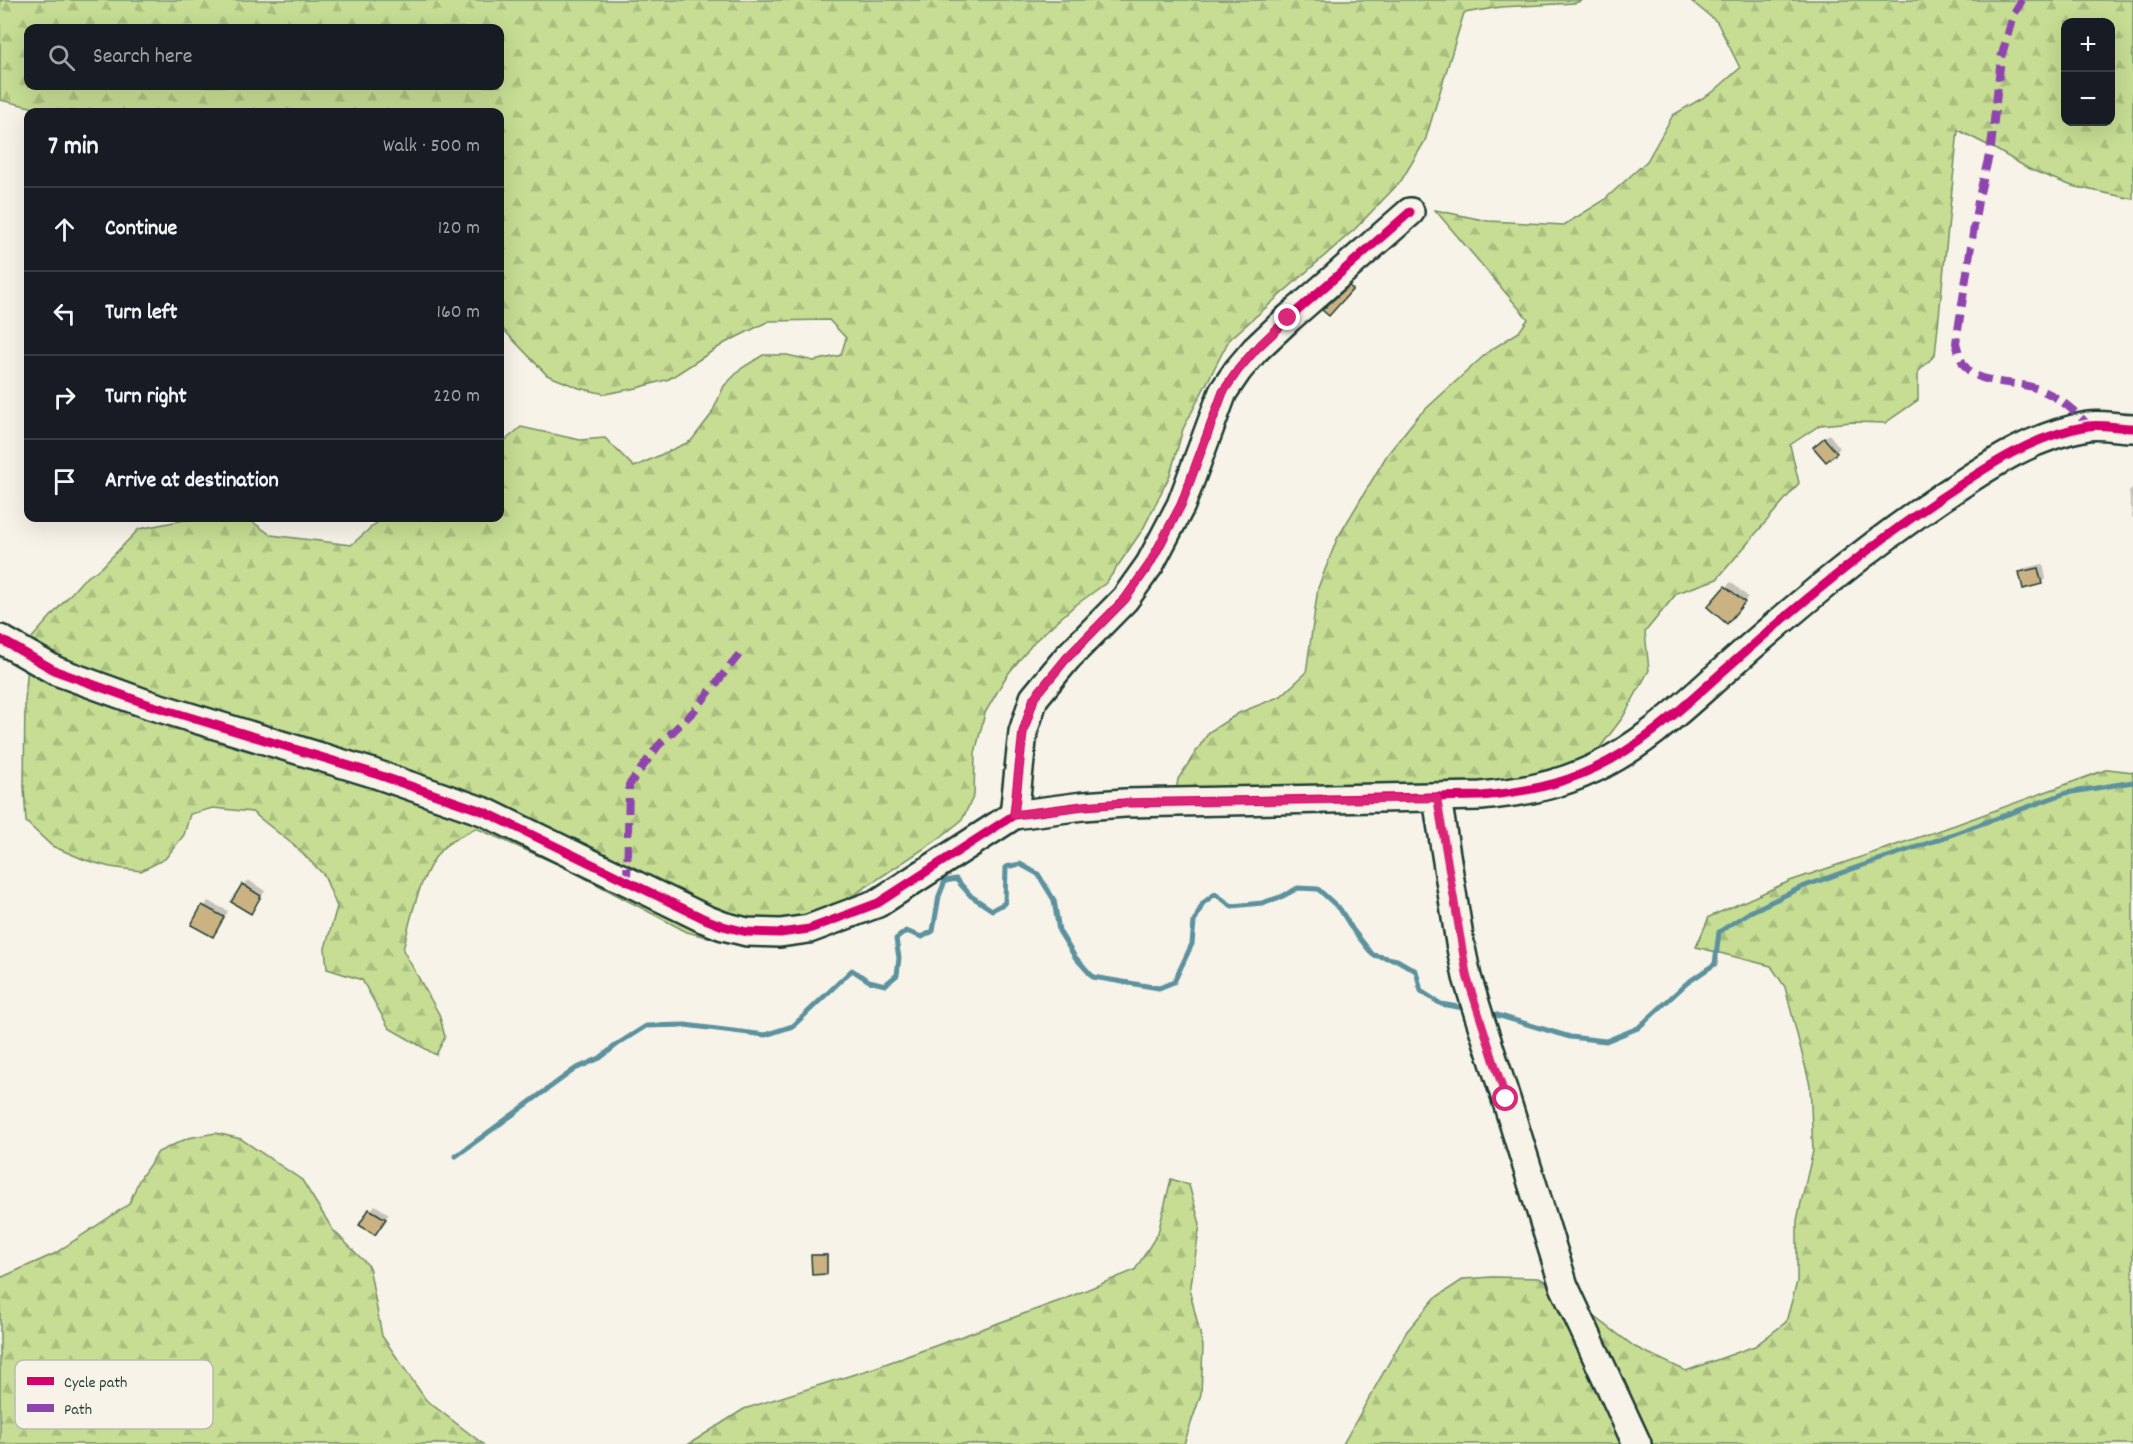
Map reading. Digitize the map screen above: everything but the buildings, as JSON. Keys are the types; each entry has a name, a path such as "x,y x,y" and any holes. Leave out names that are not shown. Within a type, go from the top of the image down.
{"street":[{"path":"1014,815 1023,732 1034,698 1067,657 1125,599 1149,564 1181,505 1223,392 1255,350 1288,318 1410,212"},
{"path":"0,639 56,671 150,705 373,773 485,812 723,926 747,932 780,933 809,929 878,903 1014,815 1125,803 1437,798 1526,791 1569,779 1617,756 1641,741 1786,615 1890,532 2011,452 2043,439 2089,426 2133,428"},
{"path":"1437,798 1467,977 1479,1016 1564,1286 1637,1444"}],"green space":[{"path":"0,0 1583,0 1575,3 1501,7 1464,13 1425,141 1401,181 1355,229 1229,340 1183,429 1170,475 1143,529 1106,583 1073,607 1035,641 1007,675 985,713 975,753 974,795 962,820 937,840 843,902 785,929 750,934 745,947 687,932 564,867 476,828 448,844 434,860 417,898 403,950 439,1014 445,1037 436,1055 389,1028 362,980 327,969 325,948 337,907 324,875 296,847 252,812 213,808 190,814 184,835 165,859 141,871 110,867 85,860 52,846 26,822 25,701 30,640 83,580 102,567 139,529 174,522 253,522 271,535 351,545 377,522 504,522 504,441 521,427 580,440 605,438 634,467 691,441 711,415 724,386 742,368 763,355 787,355 814,361 841,355 846,338 829,320 769,321 725,343 669,379 637,388 605,394 579,388 547,375 504,330 504,108 35,108 0,100"},
{"path":"1690,0 2133,0 2133,199 2072,186 2029,169 1958,130 1935,355 1918,372 1918,400 1885,423 1852,422 1820,425 1790,445 1799,483 1717,579 1677,593 1645,632 1649,670 1623,717 1595,754 1571,793 1535,804 1481,811 1173,812 1178,779 1209,732 1239,713 1281,696 1306,673 1318,588 1337,539 1387,455 1417,417 1489,351 1519,332 1528,319 1435,210 1488,221 1564,225 1603,201 1647,161 1673,115 1713,92 1740,68 1717,22"},
{"path":"2108,769 2133,772 2133,1444 1343,1444 1407,1331 1435,1298 1464,1279 1539,1278 1554,1286 1635,1347 1686,1371 1755,1346 1786,1322 1797,1282 1797,1220 1813,1151 1810,1085 1785,987 1771,966 1696,947 1709,917 1790,881 1955,825"},
{"path":"216,1133 241,1139 302,1180 333,1230 369,1266 382,1336 426,1400 483,1444 0,1444 0,1278 54,1254 129,1204 139,1180 158,1152 188,1138"},
{"path":"1171,1179 1189,1185 1200,1224 1190,1292 1203,1346 1201,1394 1184,1444 689,1444 744,1409 874,1368 1062,1300 1135,1270 1158,1233"}],"waterway":[{"path":"1487,1012 1570,1037 1606,1041 1638,1028 1687,983 1715,964 1719,932 1750,912 1802,887 2066,793 2133,782"},
{"path":"456,1156 575,1069 600,1058 646,1026 685,1025 765,1035 793,1026 852,970 869,981 885,985 897,975 899,958 896,939 906,931 922,937 933,931 939,896 945,881 956,879 971,896 992,910 1005,903 1006,867 1020,864 1038,874 1054,900 1059,931 1075,957 1093,977 1159,988 1174,982 1192,944 1194,922 1203,903 1215,894 1232,906 1262,903 1298,888 1318,889 1340,909 1373,955 1397,960 1416,971 1421,991 1441,1004 1469,1009"}],"marked path":[{"path":"2022,0 2013,16 2001,58 1991,147 1978,201 1956,343 1964,365 1977,376 2032,387 2049,394 2070,408 2089,426"},
{"path":"627,882 629,785 658,746 694,711 741,652"}],"cycle path":[{"path":"1014,815 1023,732 1034,698 1067,658 1125,599 1150,564 1181,505 1223,392 1255,350 1410,212"},
{"path":"0,639 56,671 150,705 373,773 485,812 723,926 747,932 780,933 809,929 878,903 1014,815 1125,803 1481,796 1526,790 1567,779 1614,758 1649,735 1832,578 1959,485 2011,454 2048,437 2088,426 2133,428"}],"route":[{"path":"1288,318 1255,350 1223,392 1181,505 1166,537 1149,564 1125,599 1067,657 1034,698 1023,732 1014,815 1125,803 1437,798 1467,977 1506,1099"}]}
